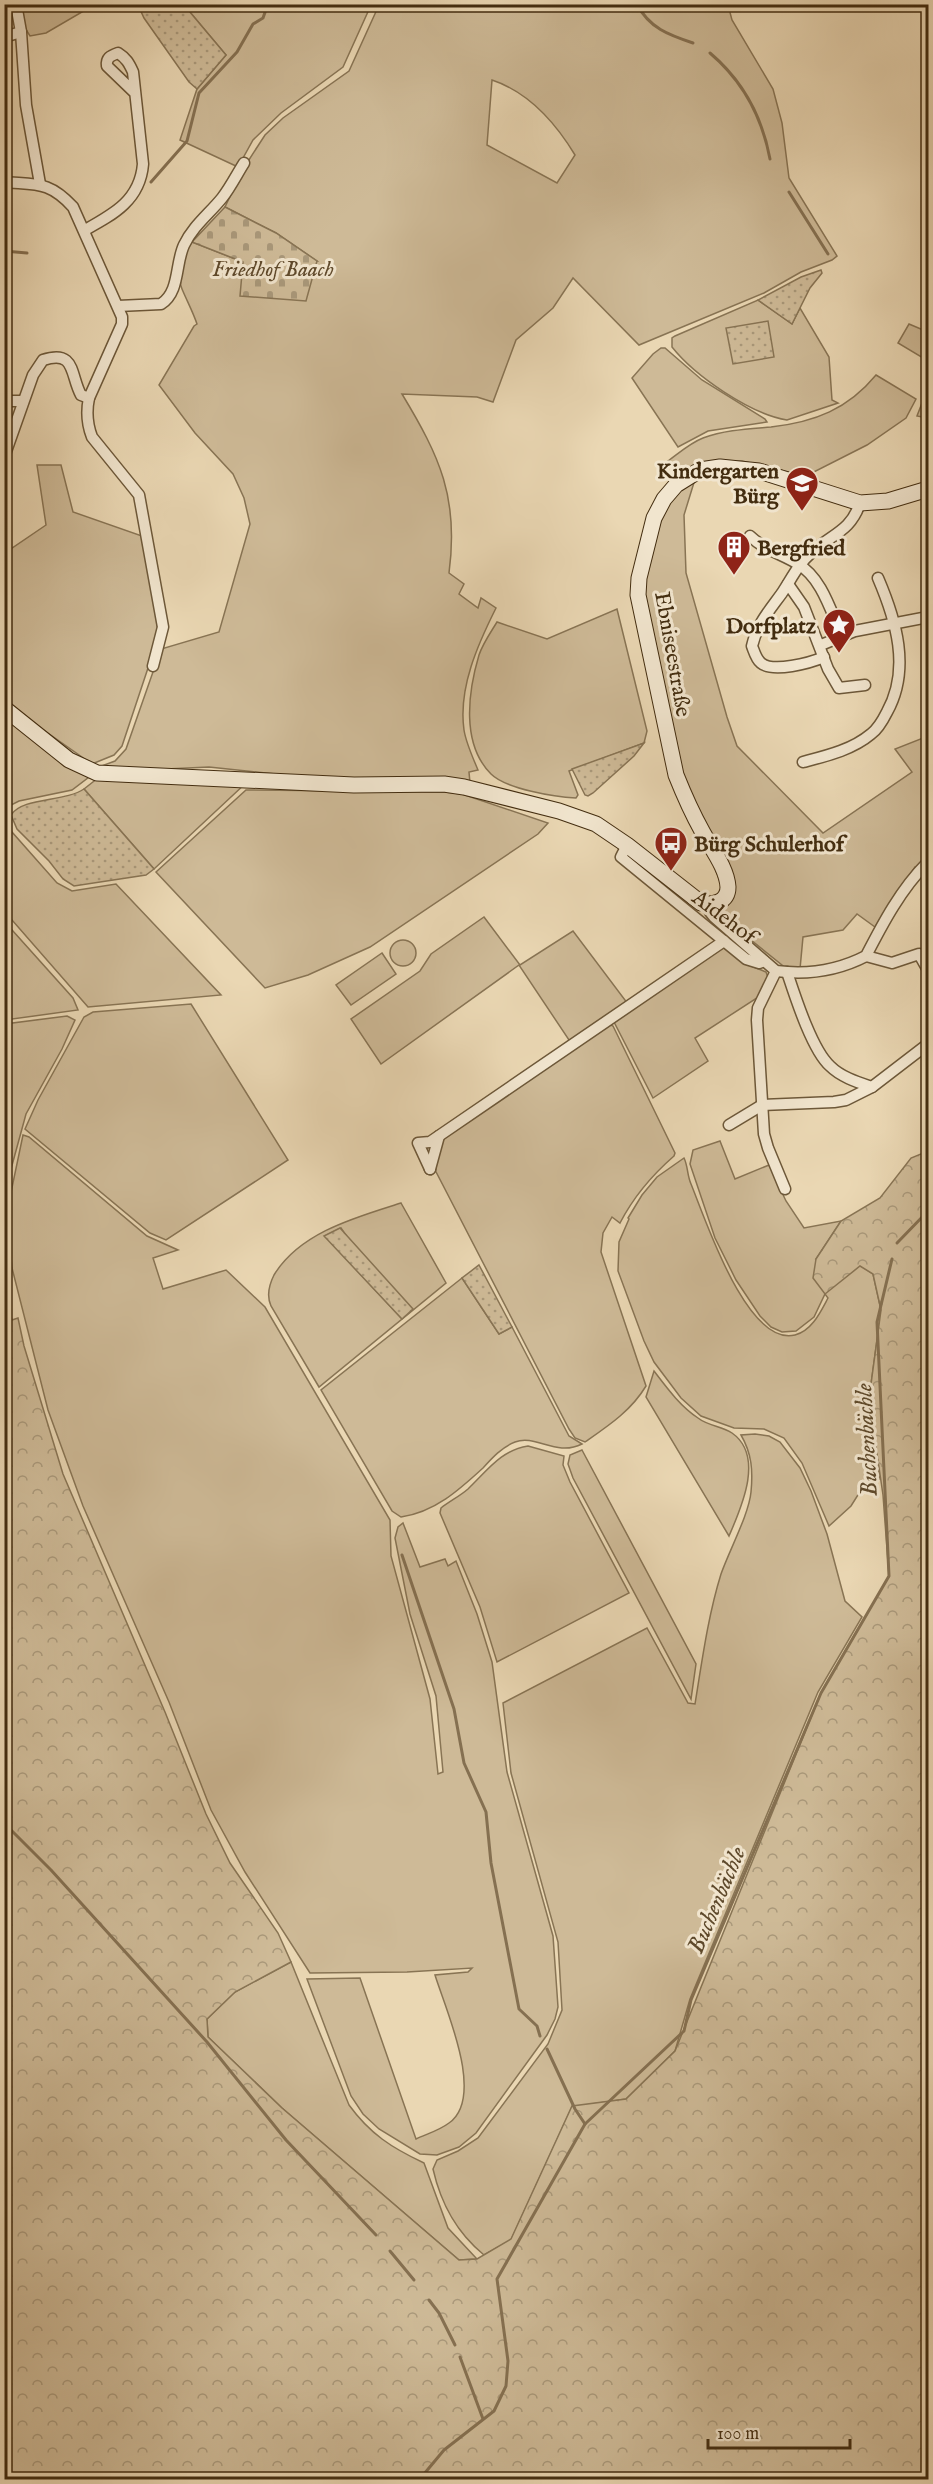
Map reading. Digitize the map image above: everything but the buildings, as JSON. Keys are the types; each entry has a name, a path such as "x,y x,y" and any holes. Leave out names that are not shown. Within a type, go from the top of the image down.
{"street":[{"path":"16,4 21,32 26,105 40,184"},
{"path":"4,37 21,32"},
{"path":"85,230 108,218 138,188 143,164 134,92"},
{"path":"118,306 161,304 167,300 174,288 184,244 198,224 224,196 244,163"},
{"path":"4,182 40,184 60,192 73,207 85,230 118,306 122,324 89,398 87,411 89,428 93,437 139,495 164,627 153,666"},
{"path":"4,457 37,366 43,360 53,357 66,361 73,368 81,395 89,398"},
{"path":"4,401 23,401"},
{"name":"Ebniseestraße","path":"708,905 724,899 728,884 718,860 685,800 676,775 640,611 639,578 654,518 664,499 676,485 700,470 720,467 759,471 860,503 888,501 928,489"},
{"path":"824,657 798,665 774,666 761,663 752,646 755,633 800,564 813,551 844,530 856,516 860,503"},
{"path":"750,536 762,547 800,564 812,577 823,593 842,636"},
{"path":"803,762 838,752 873,734 882,722 897,689 900,670 894,624 878,578"},
{"path":"788,584 804,607 839,688 865,685"},
{"path":"820,645 855,631 928,617"},
{"path":"4,708 69,760 97,773 354,785 444,784 596,824 627,845 701,903 708,905 714,917 764,961 782,972 825,1060 847,1078 872,1087"},
{"name":"Aidehof","path":"627,845 621,857 746,959 759,963 764,961"},
{"path":"866,956 913,877 927,863"},
{"path":"439,1136 724,941"},
{"path":"782,972 837,967 866,956 892,963 919,954 928,970"},
{"path":"782,972 759,1008 758,1039 762,1105 768,1148 785,1189"},
{"path":"729,1125 762,1105 846,1100 872,1087 928,1044"}],"green space":[{"path":"20,5 94,5 46,33 30,36 25,28"},
{"path":"138,5 184,5 226,55 197,89 189,82 144,18"},
{"path":"184,5 371,5 343,67 281,113 253,140 238,167 180,140 197,89 226,55"},
{"path":"379,5 728,5 732,20 773,89 782,123 789,178 837,256 801,272 764,293 639,345 573,278 553,308 516,340 493,402 477,397 402,394 427,438 444,479 451,522 449,573 464,584 459,594 478,608 481,598 496,608 476,651 464,698 464,730 478,770 469,772 470,783 314,778 209,767 144,770 99,767 115,761 126,749 161,649 219,632 250,524 244,498 233,474 195,433 159,385 197,324 181,284 184,258 192,242 243,262 317,261 276,233 225,207 243,169 265,135 283,118 349,71","holes":["492,80 505,85 540,110 559,131 575,155 557,183 487,145"]},
{"name":"Friedhof Baach","path":"225,207 276,233 317,261 306,301 240,296 243,262 192,242"},
{"path":"821,270 822,273 810,288 792,324 758,300 801,277"},
{"path":"758,300 792,324 800,308 829,357 832,400 838,403 787,420 772,416 724,392 694,370 672,347 672,338 675,336"},
{"path":"768,321 774,357 733,364 726,328"},
{"path":"909,324 928,332 928,361 898,343"},
{"path":"661,348 665,348 702,380 767,422 708,431 678,447 632,378"},
{"path":"876,375 916,399 906,418 867,445 806,476 742,461 719,462 680,475 668,461 685,448 711,435 787,425 830,412 854,397"},
{"path":"928,386 928,418 917,416"},
{"path":"37,465 61,465 73,512 142,536 154,596 158,633 122,746 114,755 92,764 5,703 5,553 46,525"},
{"path":"696,476 684,515 686,573 737,746 823,833 912,772 895,749 928,736 928,877 915,867 875,927 857,914 843,930 803,937 800,969 787,969 721,916 722,906 727,900 688,797 643,584 663,513 677,491"},
{"path":"617,609 647,731 644,743 569,771 578,795 576,798 519,788 491,774 481,762 475,748 471,733 470,701 479,655 497,622 547,639"},
{"path":"5,713 93,774 72,790 19,801 11,805 5,815"},
{"path":"644,743 634,756 593,793 585,795 572,769"},
{"path":"98,778 247,782 154,869 84,789"},
{"path":"84,789 154,869 146,875 74,886 63,879 49,861 17,829 11,815 17,809 34,802 66,796"},
{"path":"246,790 445,792 462,794 548,823 538,834 370,947 308,975 265,988 156,872"},
{"path":"7,821 12,832 57,883 72,891 116,884 221,995 88,1007 5,912 4,826"},
{"path":"484,917 520,965 573,931 628,1004 571,1043 519,965 381,1064 351,1019 420,971 431,954"},
{"path":"4,921 73,998 78,1010 5,1020"},
{"path":"403,940 412,944 416,953 412,962 403,966 394,962 390,953 394,944"},
{"path":"724,947 744,963 766,972 769,980 760,996 695,1038 708,1061 653,1098 613,1020"},
{"path":"382,953 396,974 351,1005 336,985"},
{"path":"191,1004 288,1160 166,1240 150,1233 25,1129 38,1100 84,1017 93,1012"},
{"path":"67,1016 75,1020 62,1049 26,1114 5,1191 5,1024"},
{"path":"607,1023 613,1026 675,1153 644,1187 620,1223 612,1217 603,1233 601,1252 646,1386 626,1410 585,1442 575,1438 569,1429 433,1166 443,1136"},
{"path":"23,1135 29,1137 147,1236 178,1250 153,1258 163,1289 226,1270 265,1307 390,1520 391,1556 430,1699 438,1774 443,1772 436,1696 410,1614 395,1538 398,1527 403,1523 420,1567 445,1559 448,1566 456,1561 477,1614 492,1662 507,1772 553,1936 558,2007 547,2035 476,2133 459,2147 437,2155 420,2154 379,2129 363,2114 351,2096 307,1979 360,1978 416,2139 449,2123 459,2111 464,2094 460,2052 435,1975 468,1972 472,1968 407,1972 310,1973 245,1872 211,1810 169,1702 83,1506 48,1410 12,1268 8,1225 10,1197"},
{"path":"720,1141 735,1179 769,1165 786,1201 804,1228 841,1221 816,1259 861,1266 873,1274 881,1310 869,1399 880,1479 868,1479 851,1506 829,1526 802,1463 784,1438 764,1429 734,1428 701,1416 681,1398 654,1362 618,1271 619,1242 628,1218 642,1195 657,1177 684,1158 690,1181 717,1250 730,1277 760,1321 777,1333 795,1335 801,1333 815,1320 828,1298 825,1294 814,1317 796,1331 782,1332 771,1327 760,1316 736,1280 715,1238 690,1164 693,1150"},
{"path":"928,1151 928,2479 5,2479 5,1293 12,1320 18,1318 24,1346 63,1474 206,1814 230,1863 278,1933 291,1962 235,1992 207,2019 208,2037 282,2108 459,2260 477,2259 511,2239 572,2106 626,2099 675,2051 821,1693 889,1576 883,1495 869,1399 881,1310 873,1274 860,1266 825,1294 813,1278 816,1259 841,1221 880,1198 911,1158"},
{"path":"401,1203 446,1283 319,1387 269,1302 268,1294 274,1275 285,1260 314,1237 348,1221","holes":["341,1228 402,1319 325,1236"]},
{"path":"340,1228 413,1309 402,1319 324,1236"},
{"path":"479,1265 512,1327 499,1334 462,1278"},
{"path":"462,1278 499,1334 512,1327 569,1436 582,1444 564,1448 523,1440 510,1444 446,1499 425,1510 401,1517 392,1511 321,1390"},
{"path":"654,1371 691,1413 706,1423 732,1433 742,1443 749,1468 747,1483 729,1536 646,1397"},
{"path":"741,1435 769,1436 780,1442 800,1468 827,1534 845,1601 862,1617 818,1692 690,1999 675,2051 626,2099 572,2107 511,2240 484,2255 465,2237 445,2206 433,2169 437,2160 458,2151 478,2138 548,2044 562,2010 558,1942 511,1773 503,1703 647,1628 688,1703 695,1704 716,1590 747,1511 751,1492 751,1463"},
{"path":"528,1446 564,1456 563,1465 570,1482 629,1593 497,1662 480,1607 440,1513 441,1508 468,1489 502,1457 518,1448"},
{"path":"582,1450 696,1664 691,1699 573,1478 568,1464 570,1455"},
{"path":"291,1962 349,2105 382,2139 424,2163 448,2228 477,2259 459,2260 282,2108 208,2037 207,2019 235,1992"}],"waterway":[{"path":"151,182 187,141 199,93 237,52 253,24 263,18 268,4"},
{"path":"637,4 654,25 693,43"},
{"path":"710,53 732,75 749,100 762,128 770,159"},
{"path":"789,192 828,254"},
{"path":"4,251 27,253"},
{"name":"Buchenbächle","path":"897,1243 928,1211"},
{"name":"Buchenbächle","path":"419,2480 444,2450 494,2411 506,2386 508,2361 497,2279 585,2124 684,2031 691,2000 821,1693 889,1576 877,1322 892,1259"},
{"path":"402,1555 454,1709 464,1763 486,1812 491,1863 519,2009 537,2026 540,2036"},
{"path":"4,1823 51,1870 207,2042 286,2140 376,2235"},
{"path":"547,2049 575,2109 585,2124"},
{"path":"390,2251 414,2280"},
{"path":"429,2300 439,2313 455,2345"},
{"path":"460,2357 483,2419"}],"place":[{"name":"Kindergarten Bürg","path":"802,512"},
{"name":"Bergfried","path":"734,576"},
{"name":"Dorfplatz","path":"839,654"},
{"name":"Bürg Schulerhof","path":"671,872"}]}
